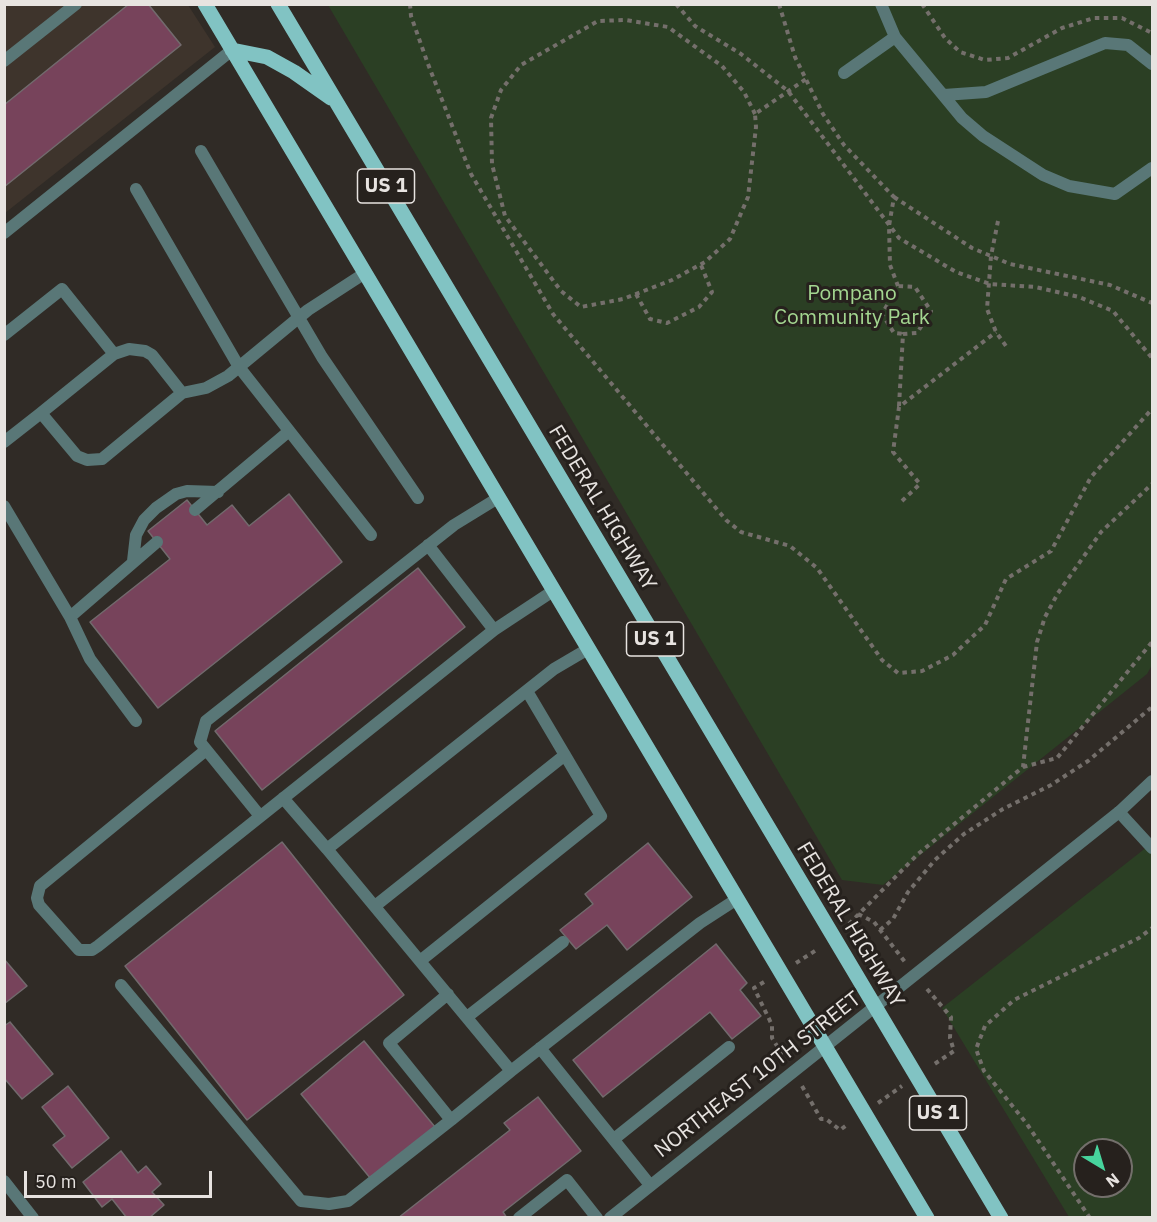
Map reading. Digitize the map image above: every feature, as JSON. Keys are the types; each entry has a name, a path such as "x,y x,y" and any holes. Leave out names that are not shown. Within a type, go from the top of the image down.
{"main road":[{"name":"US 1","path":"206,4 927,1218"},
{"name":"FEDERAL HIGHWAY","path":"278,4 1001,1218"},
{"path":"232,50 267,57 294,72 335,101"}],"street":[{"path":"4,61 76,4"},
{"path":"881,4 895,37 963,118 983,136 1043,175 1069,186 1115,194 1152,168"},
{"path":"844,73 895,37"},
{"path":"944,94 986,92 1105,43 1128,45 1152,64"},
{"path":"4,232 232,50"},
{"path":"201,151 321,357 418,498"},
{"path":"135,189 239,367 371,535"},
{"path":"41,413 77,456 95,461 102,459 182,393 206,388 239,367 298,318 365,273"},
{"path":"4,335 62,289 114,354"},
{"path":"4,442 114,354 129,350 145,351 152,355 182,393"},
{"path":"195,510 288,432"},
{"path":"134,561 136,535 144,520 156,508 187,491 218,492"},
{"path":"260,816 200,742 206,721 454,525 498,498"},
{"path":"4,506 70,616 90,659 136,721"},
{"path":"70,616 157,542"},
{"path":"428,545 494,630"},
{"path":"206,750 40,886 37,898 39,905 74,947 79,950 92,950 98,946 494,630 553,591"},
{"path":"327,849 554,669 588,649"},
{"path":"420,960 601,816 527,691"},
{"path":"375,906 565,755"},
{"name":"NORTHEAST 10TH STREET","path":"610,1218 1119,812 1152,781"},
{"path":"283,798 511,1071"},
{"path":"1119,812 1152,848"},
{"path":"120,985 301,1201 328,1204 348,1201 700,923 737,898"},
{"path":"467,1017 563,942"},
{"path":"448,994 389,1043 451,1120"},
{"path":"614,1139 729,1047"},
{"path":"540,1048 650,1185"},
{"path":"519,1218 567,1180 597,1218"},
{"path":"4,1181 33,1218"}],"path":[{"path":"410,4 411,16 428,64 471,174 553,314 726,520 741,532 790,546 817,568 882,660 898,673 922,671 953,655 986,624 1006,579 1051,551 1091,477 1152,409"},
{"path":"676,4 695,26 741,54 788,91 899,238 956,272 990,284 1035,287 1078,297 1113,311 1152,358"},
{"path":"778,4 783,24 806,79 824,114 844,145 894,197 972,248 1010,264 1110,285 1152,303"},
{"path":"922,4 945,38 960,52 985,60 1008,58 1062,28 1094,18 1122,18 1152,33"},
{"path":"626,20 668,27 722,66 744,92 755,114 756,127 748,197 730,239 701,264 636,294 581,307 561,291 505,216 492,164 491,118 501,90 521,65 598,21 626,20"},
{"path":"755,114 806,79"},
{"path":"894,197 889,226 890,265 892,277 898,286"},
{"path":"998,221 987,309 996,333 1006,346"},
{"path":"636,294 650,319 667,322 699,307 712,292 701,264"},
{"path":"898,286 915,287 931,311 917,333 894,333 882,314 898,286"},
{"path":"899,407 996,333"},
{"path":"902,501 920,484 893,452 899,407 903,334"},
{"path":"1023,767 1037,642 1045,617 1058,593 1101,532 1152,484"},
{"path":"858,914 918,854 1023,767 1057,758 1152,642"},
{"path":"880,930 893,919 908,892 934,860 964,834 1003,808 1051,785 1088,761 1152,706"},
{"path":"1090,1218 1027,1124 984,1071 976,1049 985,1026 1014,1000 1139,938 1152,928"}],"shaded area":[{"path":"5,5 188,5 215,47 5,213"}],"green space":[{"name":"Pompano Community Park","path":"328,5 1152,5 1152,665 1147,674 883,885 842,880"},
{"path":"1152,843 1152,1217 1069,1217 942,1008"}],"building":[{"path":"129,4 148,4 181,45 4,187 4,105"},
{"path":"289,494 342,562 158,708 90,622 170,559 148,531 187,500 207,525 232,505 249,526"},
{"path":"418,568 465,627 262,790 215,731"},
{"path":"282,842 404,995 247,1120 125,966"},
{"path":"648,843 692,897 627,950 607,925 576,949 560,930 593,904 585,894"},
{"path":"716,944 747,983 740,990 761,1016 732,1039 710,1012 603,1097 573,1060"},
{"path":"4,959 27,986 4,1004"},
{"path":"10,1022 53,1074 22,1099 4,1078 4,1026"},
{"path":"364,1041 435,1127 371,1179 301,1094"},
{"path":"68,1086 109,1138 72,1168 53,1145 65,1136 42,1107"},
{"path":"538,1097 581,1151 503,1212 507,1218 398,1218 510,1130 504,1123"},
{"path":"121,1151 138,1173 146,1166 161,1184 152,1192 164,1205 149,1218 127,1218 112,1199 102,1207 83,1182"}]}
